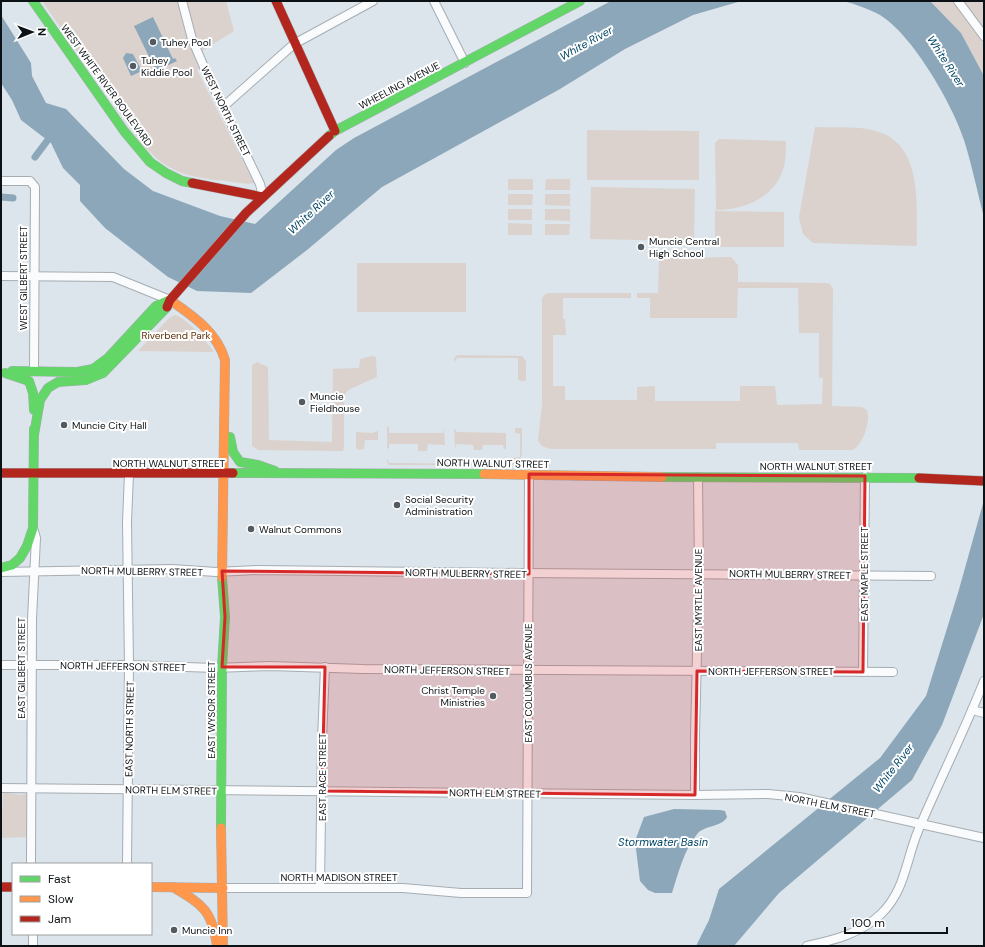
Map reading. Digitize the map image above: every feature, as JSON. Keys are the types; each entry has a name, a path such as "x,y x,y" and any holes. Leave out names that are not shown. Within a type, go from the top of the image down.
{"main road":[{"name":"WEST WHITE RIVER BOULEVARD","path":"33,1 124,131 150,162 166,173 182,181 262,197"},
{"path":"276,1 294,44 335,131"},
{"name":"WHEELING AVENUE","path":"170,300 246,213 335,131 580,1"},
{"path":"3,373 34,371 78,372 93,369 108,358 156,306 170,300"},
{"path":"170,300 184,310 205,329 222,348 225,360 224,413 233,452 237,459 243,463 258,465 285,474"},
{"path":"34,435 40,400 48,388 58,382 86,380 103,373 166,310 170,300"},
{"path":"3,373 25,378 32,387 34,435 33,474"},
{"name":"EAST WYSOR STREET","path":"223,946 222,667 224,617 222,572 224,413"},
{"name":"NORTH WALNUT STREET","path":"1,473 865,476 984,480"},
{"name":"EAST GILBERT STREET","path":"33,474 33,528"},
{"path":"1,568 12,565 20,558 27,546 33,528"},
{"path":"1,887 12,887"},
{"name":"NORTH MADISON STREET","path":"152,887 223,888"},
{"path":"173,887 198,901 206,910 214,928 217,946"}],"street":[{"name":"WEST NORTH STREET","path":"182,1 192,39 260,184 262,197"},
{"path":"224,106 294,44 373,1"},
{"path":"434,1 465,63"},
{"path":"958,1 984,36"},
{"name":"WEST GILBERT STREET","path":"1,181 30,181 34,185 34,371"},
{"path":"1,276 112,277 170,300"},
{"name":"EAST NORTH STREET","path":"127,863 130,664 127,570 129,474"},
{"name":"EAST COLUMBUS AVENUE","path":"527,893 529,474"},
{"name":"EAST MYRTLE AVENUE","path":"695,794 699,573 698,476"},
{"name":"EAST MAPLE STREET","path":"864,672 865,476"},
{"name":"EAST GILBERT STREET","path":"31,863 32,619 36,538 33,528"},
{"name":"NORTH MULBERRY STREET","path":"1,572 127,570 222,572 258,570 529,574 699,573 931,576"},
{"name":"NORTH JEFFERSON STREET","path":"1,665 130,664 222,667 270,666 528,671 893,672"},
{"name":"EAST RACE STREET","path":"320,887 325,667"},
{"path":"807,946 850,934 862,928 882,913 896,895 901,885 921,824 984,681"},
{"path":"972,710 984,713"},
{"name":"NORTH ELM STREET","path":"1,788 128,788 222,791 768,794 810,799 984,838"},
{"name":"NORTH MADISON STREET","path":"223,888 403,888 461,893 527,893"},
{"path":"33,935 33,946"}],"highlighted area":[{"path":"529,474 865,476 863,672 697,671 695,795 322,791 325,667 222,667 225,617 222,571 529,574"}],"green space":[{"path":"42,1 226,1 234,31 194,56 199,69 197,70 254,183 247,184 200,178 179,172 160,161 141,143"},
{"path":"930,1 984,1 984,76 961,33"},
{"path":"815,127 864,128 872,130 894,140 904,151 911,165 914,180 917,214 917,246 813,243 803,234 799,217"},
{"path":"587,130 699,131 699,180 587,180"},
{"path":"719,139 786,141 786,157 778,181 764,196 736,208 716,210 715,143"},
{"path":"508,179 533,179 533,190 508,190"},
{"path":"546,179 570,179 570,190 545,190"},
{"path":"591,187 695,189 694,241 590,239"},
{"path":"508,194 533,194 532,205 508,205"},
{"path":"545,194 570,194 570,206 545,205"},
{"path":"508,209 532,209 532,220 508,220"},
{"path":"545,209 570,209 570,221 545,220"},
{"path":"715,211 784,212 784,247 715,247"},
{"path":"508,223 532,224 532,235 508,235"},
{"path":"545,224 570,224 569,235 545,235"},
{"path":"731,257 738,265 738,282 830,284 833,289 832,406 862,407 867,410 867,426 863,438 857,447 853,450 799,450 798,443 716,443 716,449 550,449 540,444 538,440 542,405 542,299 544,295 548,293 631,293 631,298 563,298 563,319 565,319 566,335 553,335 553,386 565,386 565,400 637,400 637,387 655,386 655,401 740,401 740,386 775,386 777,405 822,404 823,378 819,378 819,333 799,333 798,288 738,288 737,318 650,318 650,298 637,298 637,293 658,293 659,261 665,258"},
{"path":"357,263 466,263 466,312 357,312"},
{"name":"Riverbend Park","path":"175,315 191,325 214,352 138,351 168,319"},
{"path":"457,355 522,356 526,361 526,381 520,381 518,379 518,358 457,358 455,362 454,358"},
{"path":"371,356 376,357 377,377 348,390 344,396 343,451 258,450 252,446 252,365 257,362 268,367 269,440 332,442 333,369 359,368 360,359"},
{"path":"387,427 389,427 389,433 443,433 444,427 445,445 428,444 427,451 418,451 418,444 389,444 389,448 387,449"},
{"path":"454,428 457,432 506,433 506,449 504,449 503,445 483,445 482,450 474,450 473,445 456,444 455,449"},
{"path":"515,428 522,428 522,454 519,463 513,465 389,465 387,462 387,458 389,463 511,464 513,458 520,457 520,434 515,433"},
{"path":"378,431 378,440 365,440 364,449 358,450 356,448 356,432 372,433"},
{"path":"3,792 20,795 26,794 27,837 1,838"}],"water":[{"name":"White River","path":"611,1 752,1 738,2 693,15 625,49 560,89 382,187 307,250 251,293 197,291 168,277 105,228 80,201 80,185 63,168 51,143 21,120 12,100 1,83 1,15 31,63 32,76 46,103 66,109 124,169 153,191 220,216 255,224 336,150 354,138"},
{"name":"White River","path":"843,1 930,1 961,33 984,76 984,217 970,159 959,125 930,72 918,54 892,24 876,13"},
{"name":"Tuhey Pool","path":"153,17 173,59 175,58 177,61 156,71 134,26"},
{"name":"Tuhey Kiddie Pool","path":"126,53 133,54 142,71 131,76 123,58"},
{"name":"White River","path":"984,500 984,614 942,725 912,780 779,893 734,946 696,946 709,920 719,889 880,758 926,696 958,593"},
{"name":"Stormwater Basin","path":"674,809 720,810 725,811 727,817 721,823 701,830 693,839 682,862 672,893 655,893 648,890 640,881 635,841 644,817"}],"waterway":[{"path":"35,157 53,133"},
{"path":"1,197 13,198"}],"traffic: fast":[{"path":"33,1 124,131 150,162 166,173 182,181 192,183"},
{"path":"329,136 335,131 580,1"},
{"path":"12,371 77,372 93,369 108,358 156,306 170,300"},
{"path":"34,435 40,400 48,388 58,382 86,380 103,373 167,307"},
{"path":"5,373 29,381 33,393 34,410"},
{"path":"1,568 12,565 20,558 27,546 33,528 34,429"},
{"path":"230,437 233,452 240,462 258,465 275,471"},
{"path":"233,473 484,474"},
{"path":"662,477 919,478"},
{"path":"221,828 222,667 225,617 222,577"}],"traffic: slow":[{"path":"170,300 187,312 210,333 216,341 225,360 222,577"},
{"path":"484,474 662,477"},
{"path":"221,828 223,946"},
{"path":"152,887 223,888"},
{"path":"173,887 199,904 209,916 217,946"}],"traffic: jam":[{"path":"276,1 335,131"},
{"path":"167,307 170,300 246,213 329,136"},
{"path":"192,183 263,197"},
{"path":"1,473 233,473"},
{"path":"919,478 984,481"},
{"path":"1,887 12,887"}],"place":[{"name":"Tuhey Pool","path":"153,42"},
{"name":"Tuhey Kiddie Pool","path":"133,66"},
{"name":"Muncie Central High School","path":"641,247"},
{"name":"Muncie Fieldhouse","path":"302,402"},
{"name":"Muncie City Hall","path":"64,425"},
{"name":"Social Security Administration","path":"397,505"},
{"name":"Walnut Commons","path":"251,529"},
{"name":"Christ Temple Ministries","path":"493,696"},
{"name":"Muncie Inn","path":"174,930"}]}
